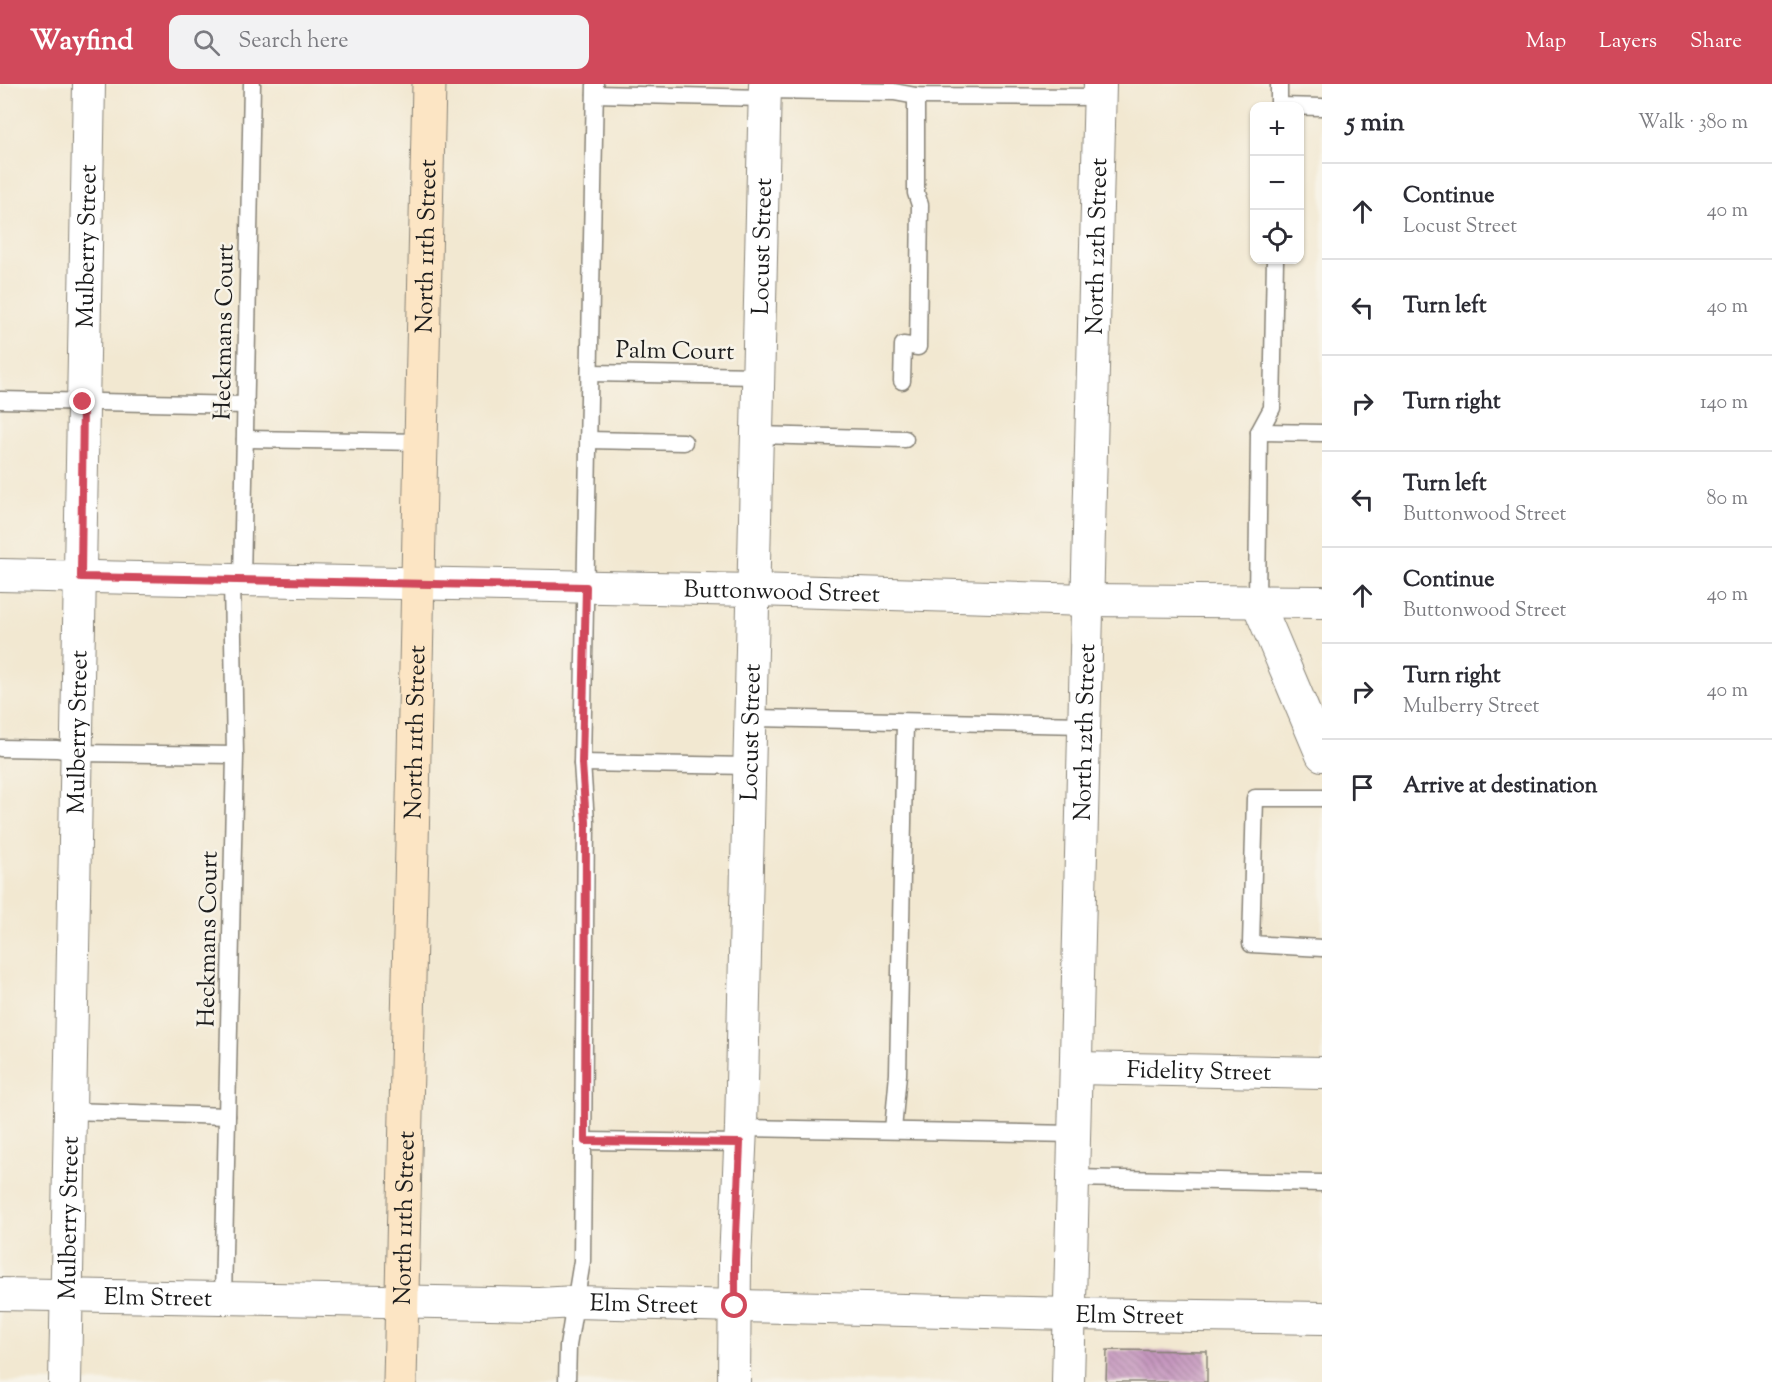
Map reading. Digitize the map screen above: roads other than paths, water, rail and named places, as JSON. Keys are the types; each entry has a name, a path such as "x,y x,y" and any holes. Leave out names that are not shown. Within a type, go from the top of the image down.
{"street":[{"name":"Mulberry Street","path":"65,1382 89,84"},
{"name":"North 11th Street","path":"400,1382 429,84"},
{"name":"North 12th Street","path":"1068,1382 1100,90"},
{"name":"Locust Street","path":"734,1382 735,1260 758,435 765,91"},
{"name":"Buttonwood Street","path":"0,575 754,590 1088,600 1322,602"},
{"path":"1257,602 1322,755"},
{"name":"Fidelity Street","path":"1076,1068 1322,1073"},
{"name":"Elm Street","path":"0,1294 540,1304 575,1302 1322,1318"}],"lane":[{"name":"Heckmans Court","path":"223,1298 237,580 245,439 252,84"},
{"path":"1279,102 1280,84"},
{"path":"567,1382 568,1346 582,1261 585,1141 586,822 582,763 595,89 894,92 916,96 1100,90"},
{"path":"902,381 903,345 918,347 920,205 916,193 916,96"},
{"path":"1304,106 1322,106"},
{"path":"1257,602 1259,432 1272,408 1275,264"},
{"name":"Palm Court","path":"590,373 759,376"},
{"path":"0,400 246,405"},
{"path":"1259,432 1322,433"},
{"path":"758,435 906,439"},
{"path":"245,439 421,442"},
{"path":"588,440 684,442"},
{"path":"750,718 1085,725"},
{"path":"893,1131 898,1074 905,722"},
{"path":"0,748 57,749 78,753 235,755"},
{"path":"582,763 749,766"},
{"path":"1322,798 1255,798 1251,944 1322,948"},
{"path":"71,1111 227,1116"},
{"path":"585,1141 893,1131 1074,1134"},
{"path":"1073,1178 1322,1183"}]}
